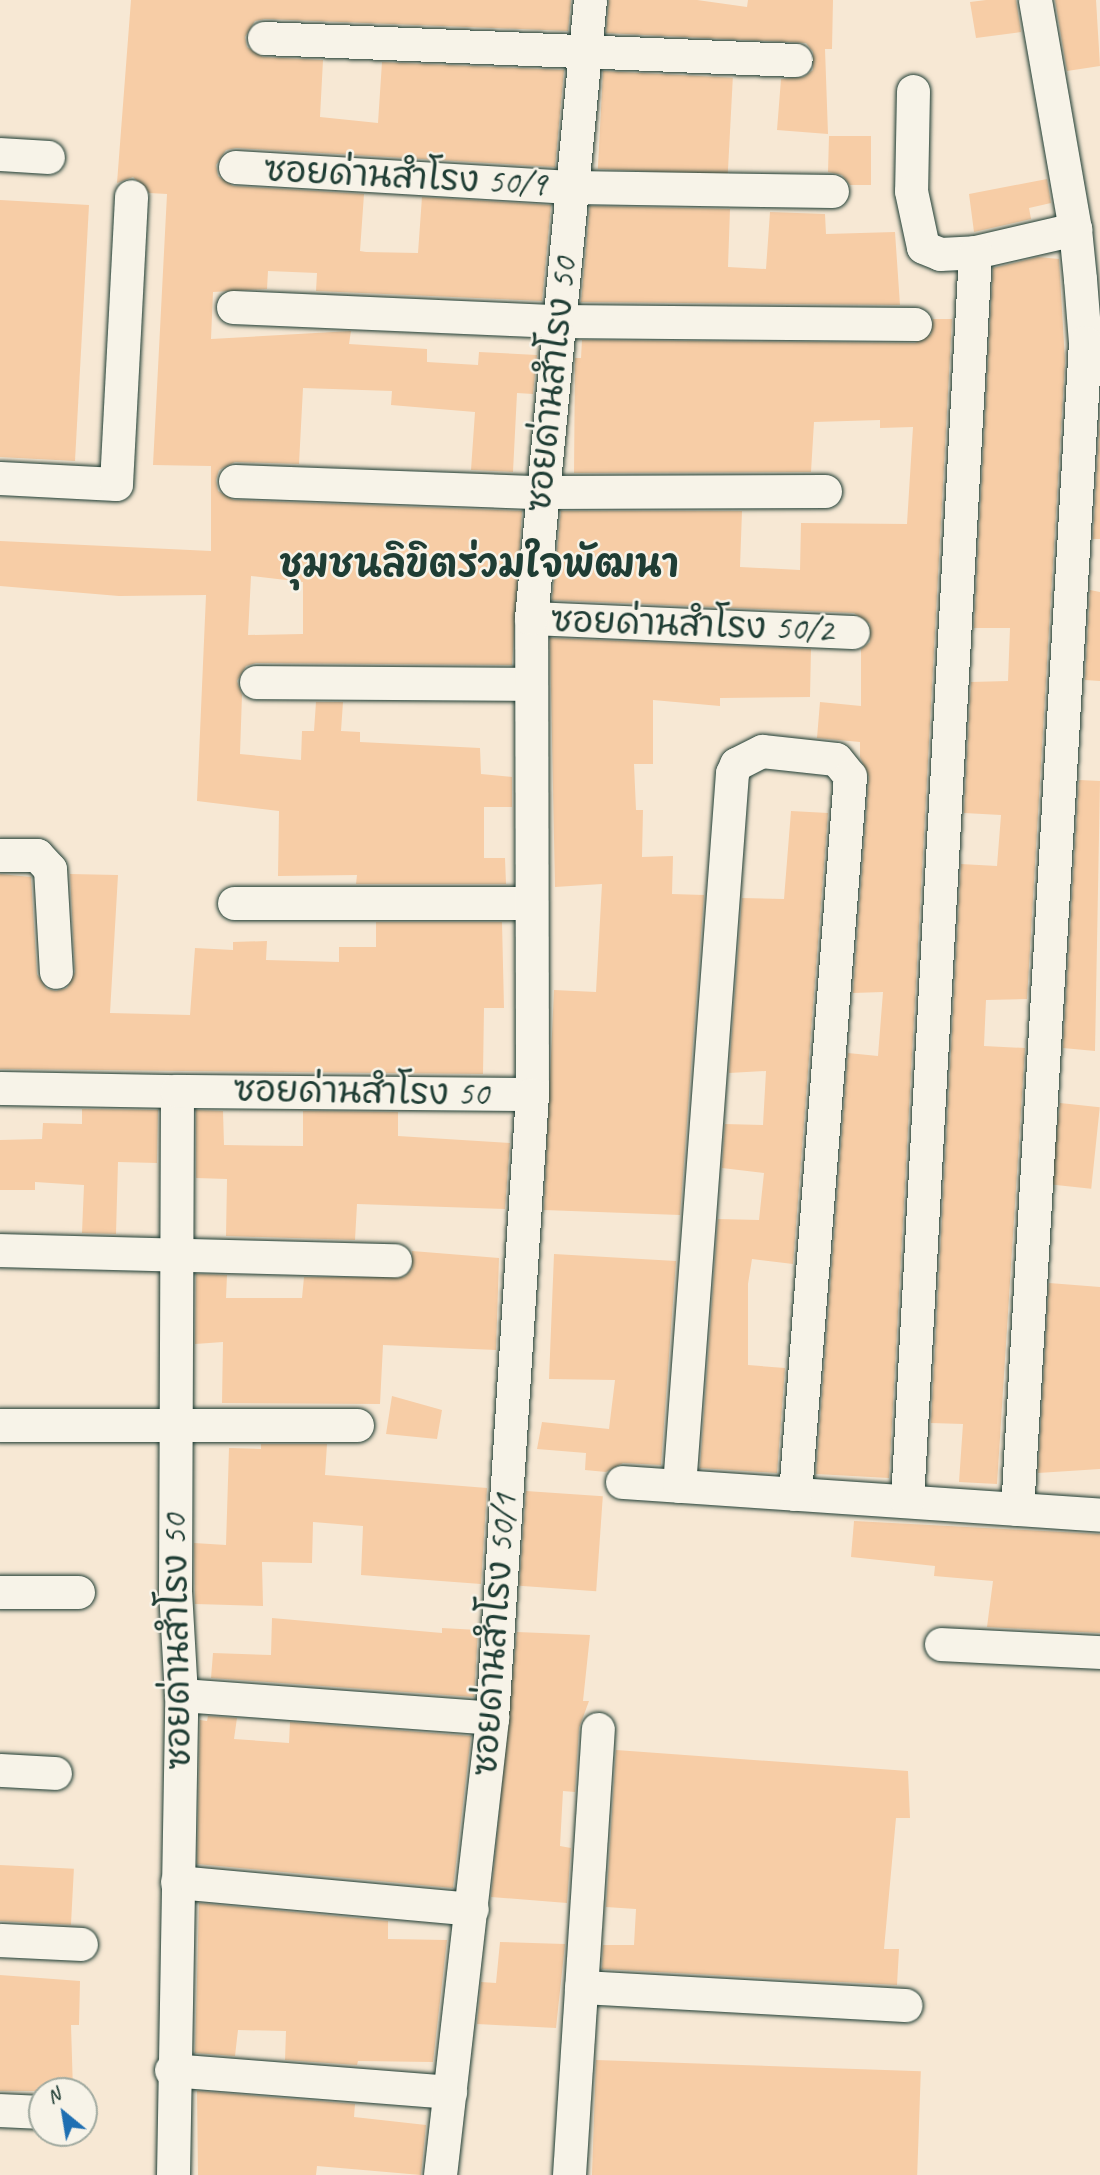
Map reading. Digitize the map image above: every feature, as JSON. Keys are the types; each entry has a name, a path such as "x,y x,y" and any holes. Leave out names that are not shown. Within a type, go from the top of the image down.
{"street":[{"name":"ซอยด่านสำโรง 50","path":"173,2175 171,2070 181,1695 176,1426 177,1091 532,1094 529,684 531,618 539,492 574,187 590,0"},
{"path":"1017,1509 1092,341 1035,0"},
{"path":"264,38 586,49 796,60"},
{"path":"913,92 911,191 919,241 940,254 975,252 1075,229"},
{"path":"0,154 48,157"},
{"name":"ซอยด่านสำโรง 50/9","path":"235,167 574,187 832,191"},
{"path":"0,478 116,484 131,197"},
{"path":"907,1501 975,252"},
{"path":"233,307 557,321 915,324"},
{"path":"234,481 539,492 825,491"},
{"name":"ซอยด่านสำโรง 50/2","path":"531,618 853,632"},
{"path":"256,682 529,684"},
{"path":"679,1486 732,773 736,764 762,751 836,759 850,776 794,1494"},
{"path":"0,855 37,855 50,869 56,972"},
{"path":"234,903 531,903"},
{"path":"0,1088 177,1091"},
{"name":"ซอยด่านสำโรง 50/1","path":"440,2175 492,1718 532,1094"},
{"path":"0,1250 396,1260"},
{"path":"0,1424 357,1425"},
{"path":"622,1482 1100,1515"},
{"path":"0,1592 78,1592"},
{"path":"941,1644 1100,1652"},
{"path":"181,1695 492,1718"},
{"path":"569,2175 598,1729"},
{"path":"0,1770 55,1773"},
{"path":"177,1882 472,1909"},
{"path":"0,1940 81,1944"},
{"path":"581,1987 906,2005"},
{"path":"171,2070 450,2092"},
{"path":"0,2110 28,2111"}],"building":[{"path":"131,0 571,0 568,31 265,19 255,21 245,37 247,47 263,57 323,60 320,117 378,123 382,62 564,70 555,167 236,148 226,150 216,165 218,176 233,186 364,194 360,251 366,252 418,253 422,197 551,205 542,301 316,291 317,273 268,271 267,289 213,292 211,339 351,331 349,344 427,349 427,362 478,365 479,352 537,355 533,394 517,393 513,472 471,470 475,412 391,405 392,391 303,388 299,464 235,462 219,470 216,480 218,491 234,500 522,511 512,665 256,663 246,666 237,681 242,695 240,754 301,760 302,731 314,731 316,702 343,702 341,731 360,732 360,742 480,748 481,774 512,777 512,807 484,807 484,858 505,858 506,884 356,884 357,875 278,876 279,811 197,801 206,595 119,596 0,586 0,541 211,551 211,466 153,465 167,194 149,193 133,177 117,183","holes":["251,576 303,582 303,634 248,635"]},
{"path":"609,0 697,0 747,7 748,0 833,0 832,49 825,49 828,134 777,130 781,79 804,77 813,70 813,52 806,43 606,33"},
{"path":"1016,0 1021,32 976,38 970,2"},
{"path":"1055,0 1096,0 1100,66 1067,71"},
{"path":"603,71 733,78 728,176 598,169"},
{"path":"829,136 871,136 871,185 850,185 842,175 828,172"},
{"path":"1047,179 1051,203 1029,208 1031,219 974,232 969,194"},
{"path":"0,200 89,205 75,461 0,457"},
{"path":"590,206 730,209 728,267 766,269 770,212 825,214 826,234 895,232 900,305 581,302"},
{"path":"1038,257 1059,259 1065,361 1027,999 986,1000 984,1046 1025,1048 997,1484 959,1482 963,1424 931,1423 961,864 997,866 1001,815 964,813 971,682 1008,681 1010,628 974,628 993,268"},
{"path":"933,319 952,319 889,1478 816,1474 848,1053 878,1056 883,992 853,993 869,777 860,757 860,742 817,738 820,702 861,706 861,649 870,642 870,624 854,613 552,600 561,511 742,511 740,567 800,570 801,523 907,524 913,427 880,428 880,420 814,422 811,472 574,473 575,358 581,358 582,340 915,343 931,334"},
{"path":"1100,416 1100,539 1093,539"},
{"path":"1090,590 1100,592 1100,681 1085,680"},
{"path":"550,638 811,649 810,697 720,698 720,706 653,700 653,764 634,764 636,810 643,810 642,857 673,856 672,894 704,895 680,1215 544,1210 554,990 596,992 602,884 555,887"},
{"path":"1079,780 1100,781 1095,1051 1063,1048"},
{"path":"791,811 828,813 793,1264 752,1259 748,1284 748,1365 785,1368 777,1473 700,1468 718,1219 759,1220 764,1173 722,1168 725,1124 763,1125 766,1071 729,1073 742,898 784,899"},
{"path":"0,874 31,877 37,974 47,989 56,991 67,988 75,972 70,874 118,875 110,1013 190,1015 195,948 233,950 233,942 267,941 266,960 339,962 339,947 376,947 376,922 502,922 504,1008 484,1008 483,1074 0,1069"},
{"path":"1060,1103 1100,1107 1091,1189 1051,1185"},
{"path":"82,1109 158,1110 157,1163 118,1162 116,1234 82,1233 84,1185 35,1182 35,1190 0,1190 0,1140 42,1139 43,1123 82,1124"},
{"path":"196,1110 223,1111 224,1145 303,1146 303,1111 398,1112 398,1136 510,1143 505,1209 357,1204 355,1240 226,1236 227,1179 196,1178"},
{"path":"412,1251 499,1258 496,1350 383,1345 380,1404 222,1403 223,1342 195,1344 196,1274 227,1275 226,1298 302,1298 304,1277 404,1277 412,1269"},
{"path":"554,1254 676,1261 661,1465 623,1463 606,1472 585,1470 586,1453 537,1449 542,1422 609,1429 615,1380 549,1379"},
{"path":"1049,1283 1100,1287 1100,1469 1038,1473"},
{"path":"392,1396 442,1410 437,1439 386,1434"},
{"path":"261,1444 327,1444 325,1475 487,1488 481,1584 361,1575 363,1526 313,1522 312,1563 262,1562 263,1606 195,1604 194,1543 226,1545 229,1448 261,1449"},
{"path":"526,1491 603,1496 596,1591 519,1586"},
{"path":"854,1521 1100,1534 1100,1633 987,1627 993,1581 934,1576 935,1566 851,1557"},
{"path":"272,1618 442,1633 442,1628 478,1630 474,1697 211,1678 213,1653 271,1655"},
{"path":"517,1632 590,1635 583,1701 589,1701 579,1728 575,1792 563,1791 560,1846 571,1848 567,1903 491,1897"},
{"path":"208,1716 237,1718 234,1739 289,1743 290,1722 471,1736 453,1888 197,1864 200,1720 207,1721"},
{"path":"616,1750 908,1771 910,1818 896,1818 884,1949 899,1949 897,1985 602,1969 603,1945 634,1945 636,1909 606,1907"},
{"path":"0,1865 74,1869 71,1925 0,1921"},
{"path":"199,1903 388,1921 388,1939 447,1940 433,2062 358,2061 357,2065 285,2060 286,2031 238,2030 235,2056 195,2053"},
{"path":"500,1942 565,1944 556,2028 477,2024 481,1982 496,1983"},
{"path":"0,1975 80,1981 79,2025 71,2025 73,2077 28,2077 28,2091 0,2091"},
{"path":"596,2060 921,2071 917,2175 592,2175"},
{"path":"197,2091 355,2104 354,2117 426,2125 421,2175 317,2166 316,2175 198,2175"}],"district":[{"name":"ชุมชนลิขิตร่วมใจพัฒนา","path":"479,564"}]}
